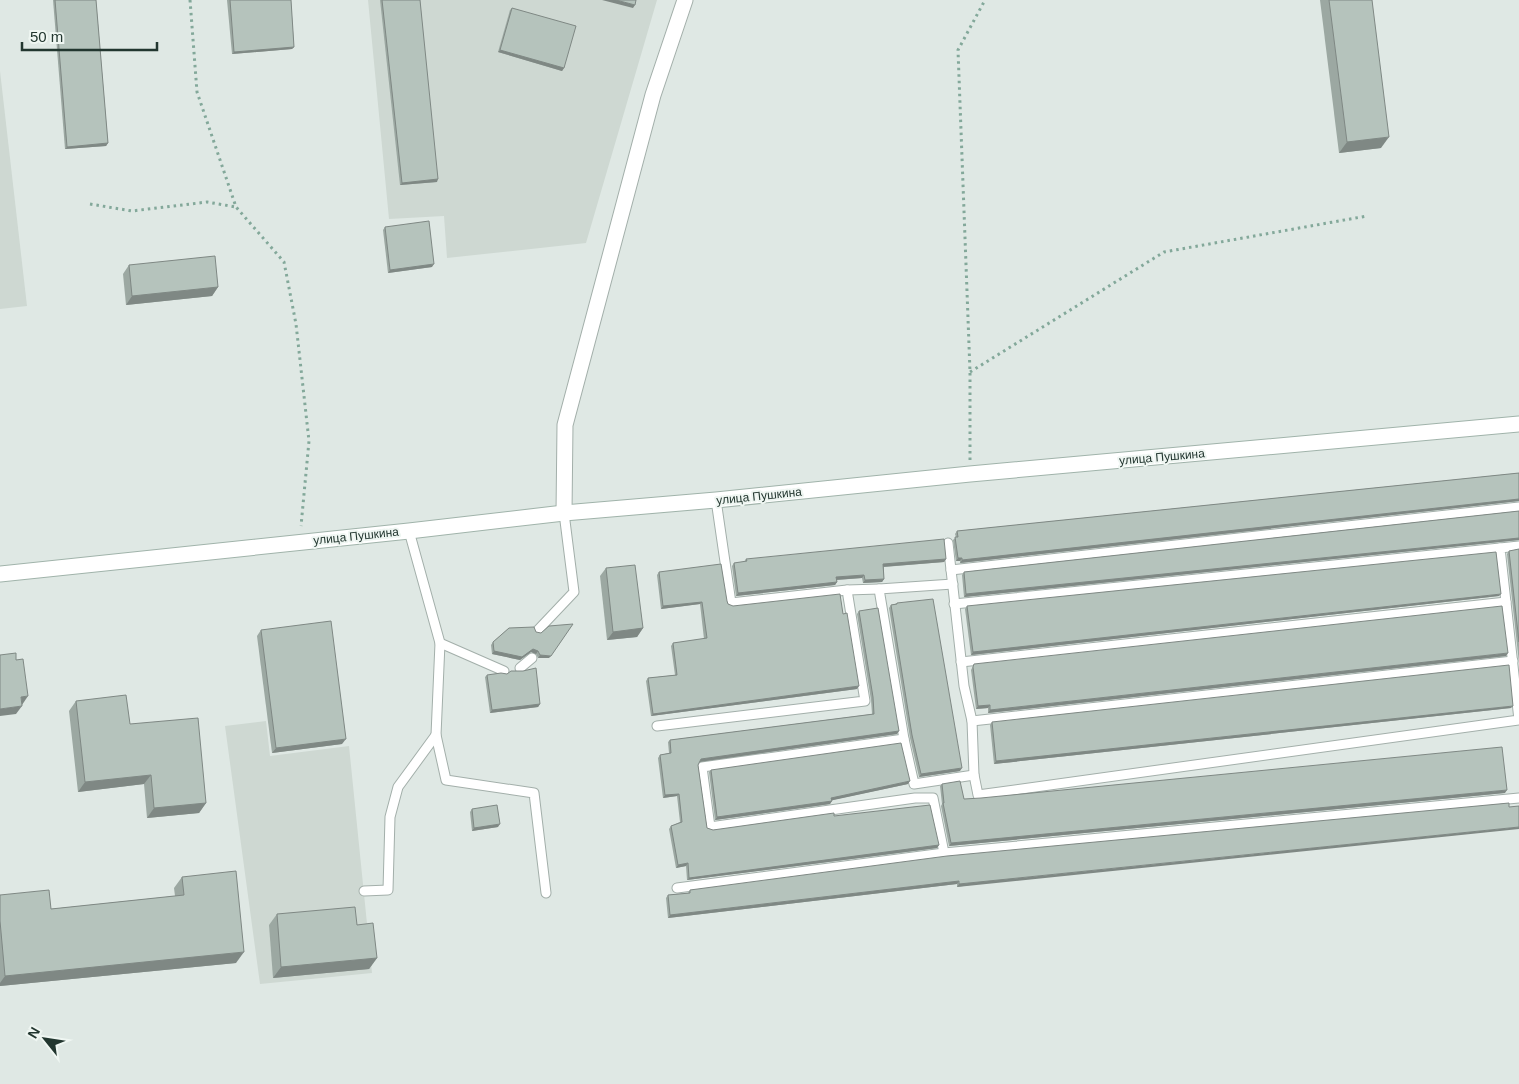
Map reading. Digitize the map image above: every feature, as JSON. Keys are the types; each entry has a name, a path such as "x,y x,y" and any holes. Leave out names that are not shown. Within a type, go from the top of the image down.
{"main road":[{"path":"564,513 565,425 653,95 684,0"},
{"name":"улица Пушкина","path":"0,574 564,513 1519,424"}],"lane":[{"path":"716,500 731,604 847,590 952,584"},
{"path":"951,570 1519,507"},
{"path":"538,630 574,592 564,513"},
{"path":"409,531 440,643 436,735 446,780 534,793 546,894"},
{"path":"948,543 964,686 972,721 974,776 978,795 1519,721 1500,548"},
{"path":"954,604 1519,546"},
{"path":"879,589 915,798"},
{"path":"657,726 865,701 847,590"},
{"path":"961,662 1506,602"},
{"path":"440,643 504,671"},
{"path":"520,668 532,658"},
{"path":"972,721 1513,661"},
{"path":"364,891 388,890 390,818 398,787 436,735"},
{"path":"904,739 702,767 710,827 915,798 933,798 944,853"},
{"path":"914,784 974,776"},
{"path":"678,888 944,853 1519,798"}],"path":[{"path":"190,0 197,92 236,207 284,262 296,324 309,441 300,542"},
{"path":"970,474 970,372 958,50 985,0"},
{"path":"90,204 132,211 207,202 236,207"},
{"path":"970,372 1164,252 1366,216"}],"shaded area":[{"path":"368,0 657,0 586,243 447,258 444,216 389,219"},
{"path":"0,71 27,306 0,309"},
{"path":"266,721 270,756 349,746 372,973 260,984 225,726"}],"building":[{"path":"55,0 96,0 108,143 67,147"},
{"path":"230,0 291,0 294,47 234,52"},
{"path":"382,0 420,0 438,179 402,183"},
{"path":"616,0 636,0 635,5"},
{"path":"1329,0 1372,0 1389,137 1347,142"},
{"path":"512,8 576,26 564,68 500,50"},
{"path":"429,221 434,264 390,270 385,227"},
{"path":"215,256 218,287 132,296 129,265"},
{"path":"1519,473 1519,499 962,560 962,558 958,558 955,537 958,537 957,531"},
{"path":"1519,511 1519,538 966,594 964,572"},
{"path":"944,539 946,559 883,564 884,579 865,580 864,575 836,577 837,582 738,593 734,563 747,561 746,559"},
{"path":"1519,549 1519,642 1509,551"},
{"path":"1496,552 1501,594 973,652 967,606"},
{"path":"721,564 727,601 728,604 733,606 840,594 843,614 847,613 859,686 653,714 648,678 677,675 673,643 707,638 702,602 663,606 659,572"},
{"path":"635,565 643,628 613,632 606,568"},
{"path":"933,599 962,768 921,774 912,735 891,605"},
{"path":"1502,606 1508,653 990,710 990,705 978,706 974,664"},
{"path":"878,608 899,731 701,759 698,765 707,828 713,830 834,813 834,816 930,805 939,845 689,878 688,863 678,865 671,826 682,822 679,794 665,795 660,755 671,753 670,740 874,714 859,611"},
{"path":"331,621 346,739 276,748 261,630"},
{"path":"573,624 551,656 540,655 538,651 533,649 522,657 494,651 493,642 509,628 534,627 536,632 541,633 549,626"},
{"path":"16,653 16,660 23,659 28,696 21,697 22,706 0,709 0,655"},
{"path":"1509,665 1513,706 996,761 992,722"},
{"path":"536,668 540,704 492,710 487,675 507,674 511,671"},
{"path":"126,695 130,724 198,718 206,803 154,808 151,775 85,782 76,701"},
{"path":"901,743 910,781 831,798 832,801 717,817 711,770"},
{"path":"1502,747 1507,790 951,843 943,803 942,784 960,781 964,799 981,798"},
{"path":"1509,803 1509,807 1519,806 1519,827 959,884 959,881 670,915 668,895 690,893 690,890 947,856"},
{"path":"497,805 500,824 474,828 472,809"},
{"path":"236,871 244,952 5,976 0,921 0,895 49,890 51,909 184,895 182,877"},
{"path":"355,907 357,925 373,923 377,958 281,967 277,914"}]}
